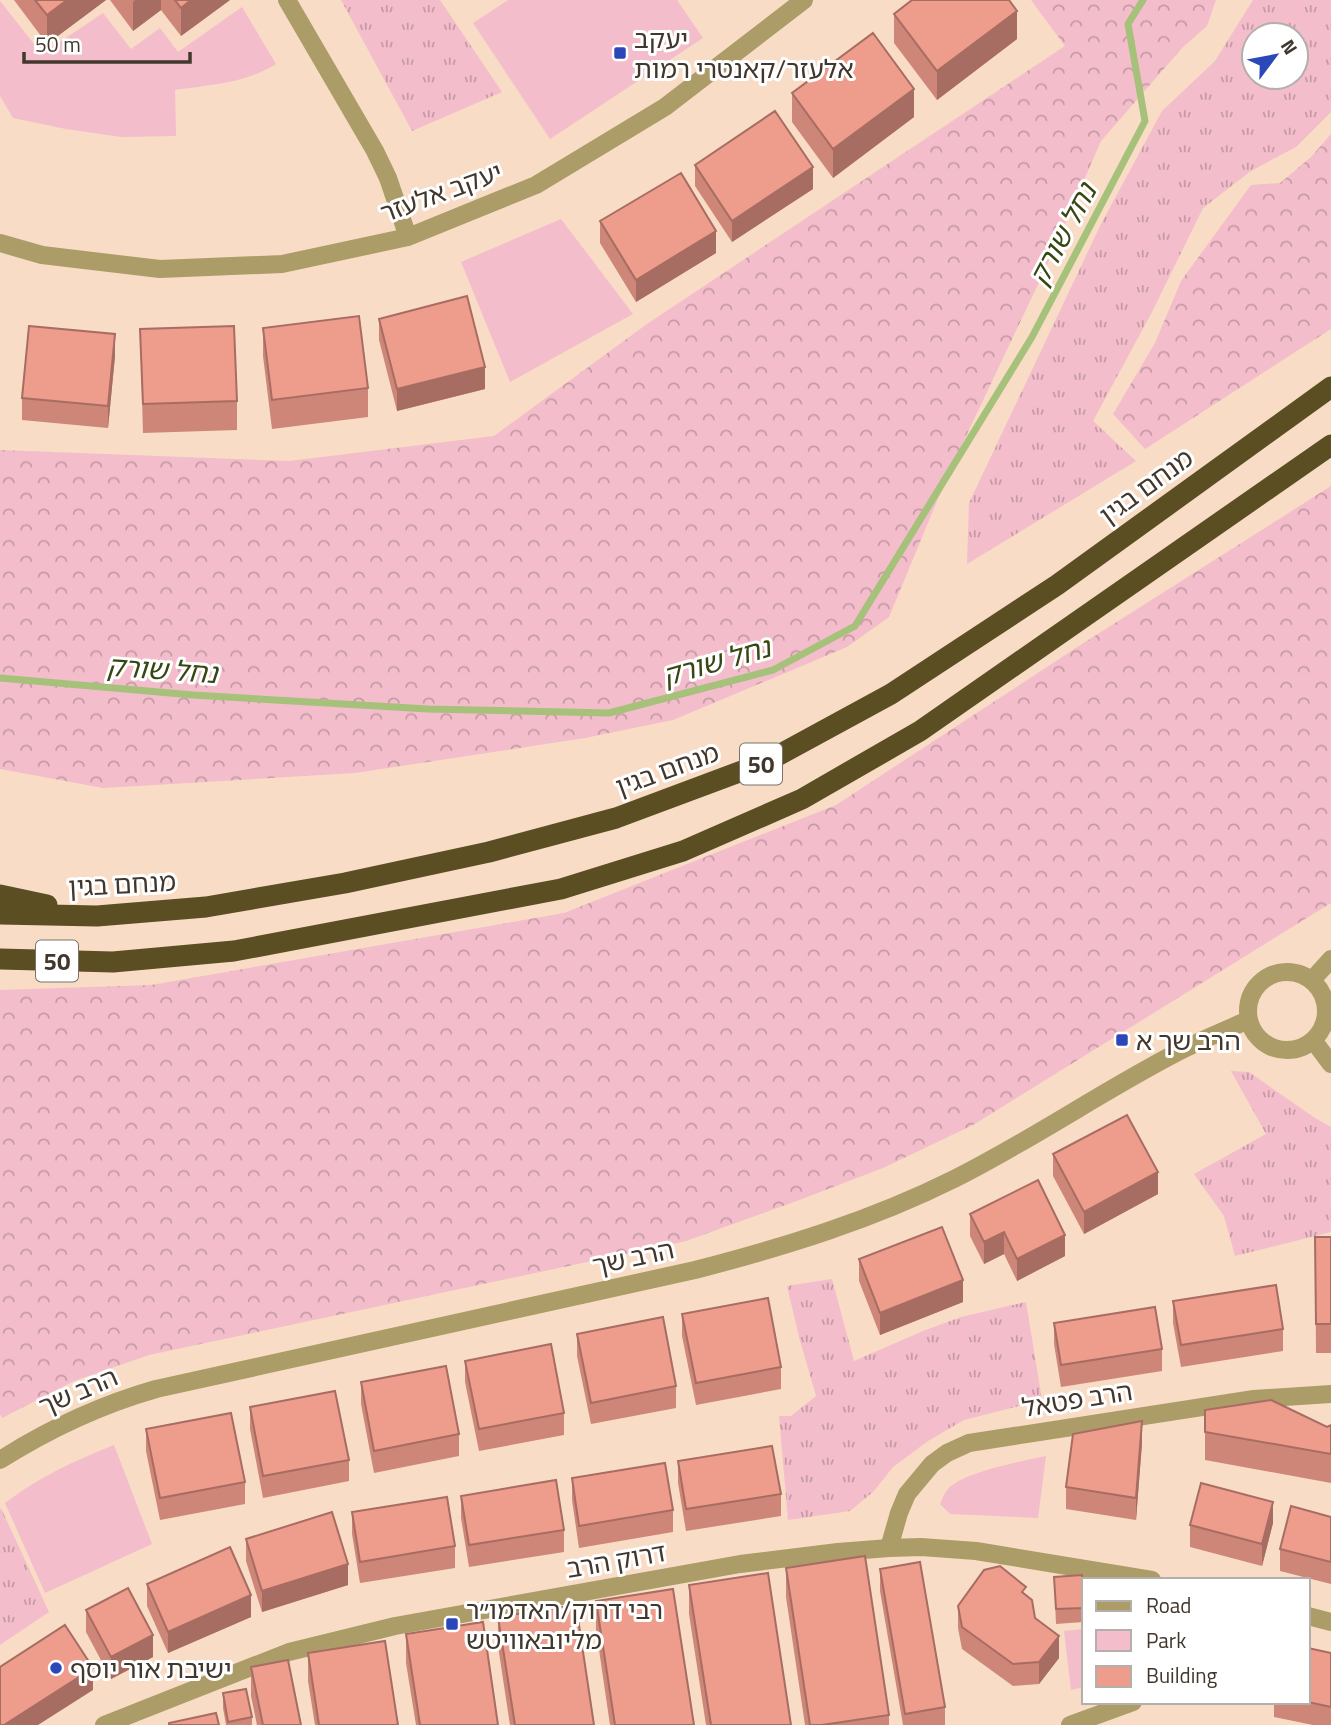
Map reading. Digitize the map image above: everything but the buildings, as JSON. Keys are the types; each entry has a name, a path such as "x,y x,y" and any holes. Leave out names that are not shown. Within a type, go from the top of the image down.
{"highway":[{"name":"מנחם בגין","path":"0,914 97,916 206,907 345,883 489,852 616,818 766,762 891,694 1057,585 1331,387"},
{"name":"50","path":"0,960 113,962 234,951 561,889 683,851 802,799 920,731 1331,444"},
{"path":"0,895 97,916"}],"street":[{"path":"287,0 388,177 408,237"},
{"name":"יעקב אלעזר","path":"0,243 43,255 160,269 282,264 408,237 536,185 665,107 804,0"},
{"path":"1312,980 1331,959"},
{"path":"1289,971 1312,980 1321,990 1325,1003 1326,1016 1322,1030 1302,1048 1289,1051 1275,1049 1263,1042 1248,1020 1247,1008 1256,985 1277,972 1289,971"},
{"name":"הרב שך","path":"0,1460 56,1427 88,1412 156,1389 695,1270 775,1249 865,1219 955,1179 1174,1055 1248,1020"},
{"path":"1313,1040 1331,1064"},
{"name":"הרב פטאל","path":"889,1548 907,1494 932,1464 947,1453 969,1443 1254,1399 1331,1394"},
{"name":"דרוק הרב","path":"106,1725 289,1652 351,1636 740,1564 838,1552 921,1547 976,1551 1140,1578"},
{"path":"1310,1617 1331,1622"},
{"path":"1070,1725 1128,1704"}],"green space":[{"path":"341,0 440,0 502,92 412,131"},
{"path":"508,0 677,0 703,38 550,139 473,23"},
{"path":"1031,0 1216,0 1207,26 1182,48 1101,141 1042,276 949,472 889,617 847,647 673,720 585,738 355,773 103,788 0,769 0,450 289,461 494,436 647,324 1065,46"},
{"path":"1253,0 1331,0 1331,112 1296,147 1251,171 1203,208 1152,312 1093,421 1136,461 967,564 969,503 1101,224 1162,111 1215,61"},
{"path":"0,1 42,54 103,13 131,49 160,28 178,52 242,7 276,64 240,79 175,90 176,136 121,137 13,118 0,96"},
{"path":"1331,134 1331,329 1145,449 1113,414 1155,343 1181,281 1251,185 1280,183 1311,157"},
{"path":"561,219 633,314 510,382 461,262"},
{"path":"1331,486 1331,903 973,1125 883,1168 686,1241 149,1355 74,1381 2,1418 0,990 151,985 564,913 836,805"},
{"path":"1231,1071 1249,1072 1331,1127 1331,1232 1235,1256 1224,1216 1194,1174 1266,1134"},
{"path":"832,1279 854,1361 961,1317 1026,1302 1042,1400 964,1420 928,1441 893,1467 873,1492 850,1511 788,1520 779,1416 791,1416 816,1396 787,1286"},
{"path":"114,1445 152,1544 45,1593 5,1503 57,1470"},
{"path":"1046,1456 1038,1518 950,1514 940,1504 948,1489 966,1477"},
{"path":"1,1508 49,1612 0,1645 0,1510"},
{"path":"1082,1629 1082,1687 1071,1690 1064,1631"}],"waterway":[{"name":"נחל שורק","path":"0,678 193,695 428,709 609,713 773,670 855,626 1032,337 1145,121 1128,24 1143,0"}],"place":[{"name":"יעקב אלעזר/קאנטרי רמות","path":"620,53"},
{"name":"הרב שך א","path":"1122,1040"},
{"name":"רבי דרוק/האדמו״ר מליובאוויטש","path":"452,1624"},
{"name":"ישיבת אור יוסף","path":"56,1668"}]}
